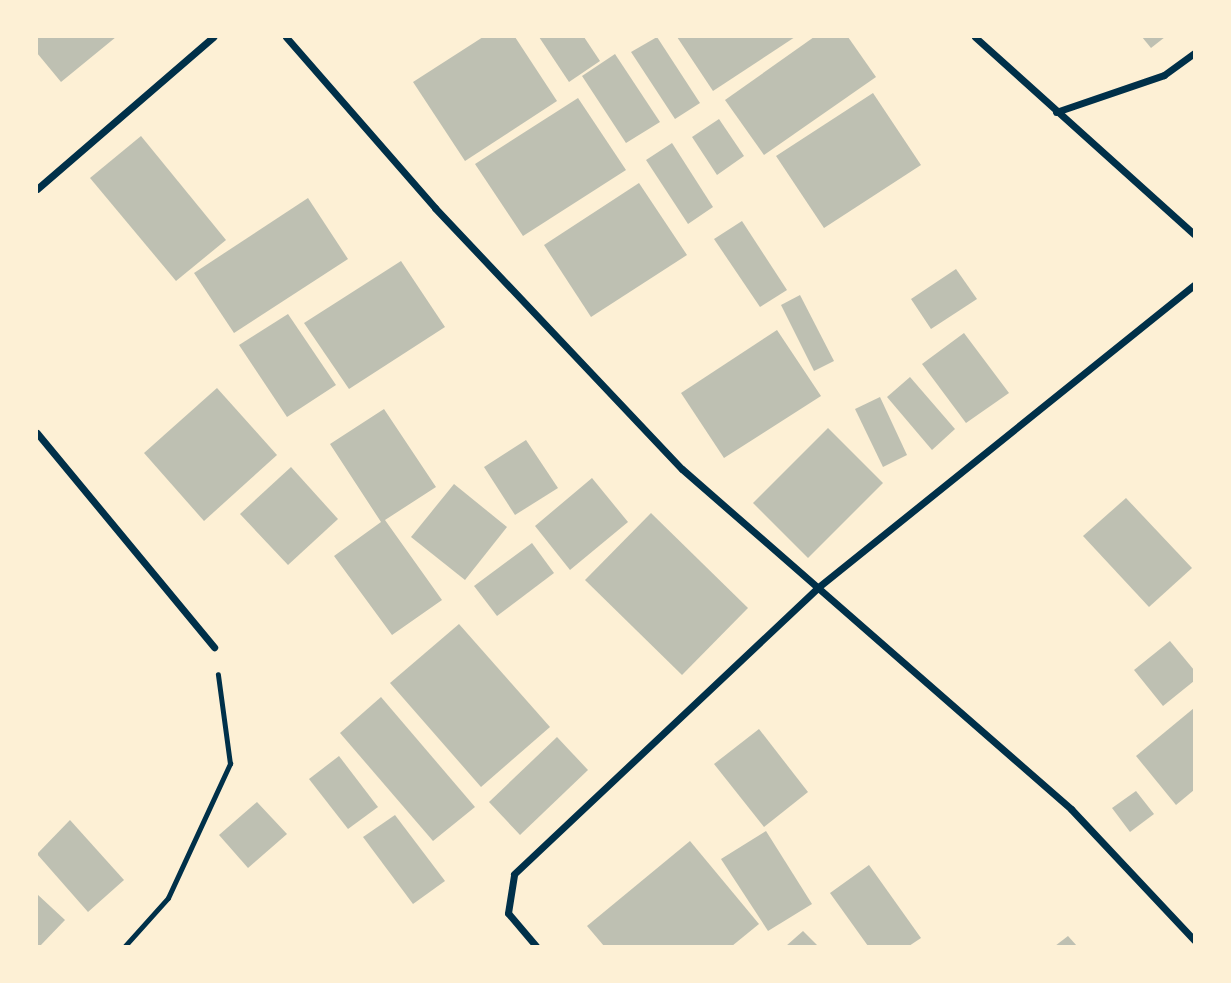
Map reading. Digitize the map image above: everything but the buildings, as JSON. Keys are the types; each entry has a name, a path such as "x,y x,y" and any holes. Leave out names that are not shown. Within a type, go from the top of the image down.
{"street":[{"path":"37,188 212,37"},
{"path":"286,37 435,208 682,469 816,589 1071,809 1194,940"},
{"path":"975,37 1194,234"},
{"path":"1056,112 1164,75 1194,53"},
{"path":"536,946 508,913 514,874 816,589 1194,285"},
{"path":"37,433 214,647"}],"path":[{"path":"125,946 168,898 230,764 214,647"}]}
